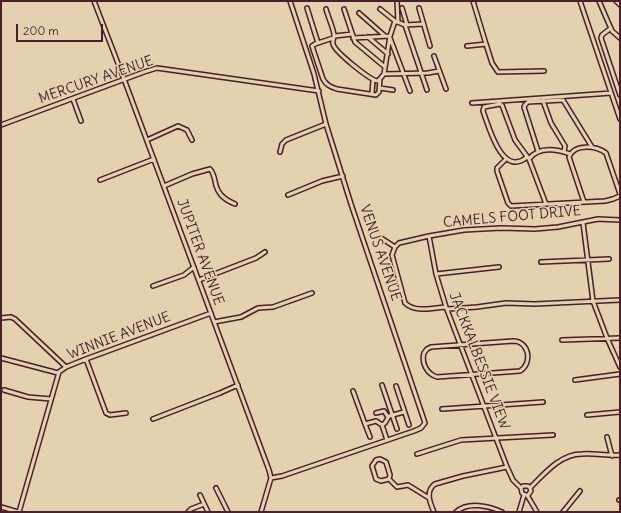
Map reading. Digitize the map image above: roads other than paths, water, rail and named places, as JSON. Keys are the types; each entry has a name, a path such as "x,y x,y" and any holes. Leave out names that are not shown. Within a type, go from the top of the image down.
{"street":[{"name":"JUPITER AVENUE","path":"95,1 272,478"},
{"name":"VENUS AVENUE","path":"290,1 319,91 326,124 425,420 421,428 386,440"},
{"path":"326,9 334,37 333,45 373,80 377,81 384,74 390,37 396,21 397,1"},
{"path":"473,1 492,63 498,72 544,71"},
{"path":"580,1 620,119"},
{"path":"599,1 613,33 620,38"},
{"path":"616,1 620,5"},
{"path":"307,8 318,43"},
{"path":"402,8 427,90"},
{"path":"419,8 430,46"},
{"path":"344,9 352,36 359,46 385,67"},
{"path":"380,9 396,21 406,25 423,24"},
{"path":"359,13 385,36"},
{"path":"611,28 602,35 601,38 620,95"},
{"path":"380,79 378,94 332,88 323,80 312,47 313,45 334,37 390,37"},
{"path":"368,37 388,54"},
{"path":"390,37 410,91"},
{"path":"467,46 486,44"},
{"path":"434,56 446,89"},
{"name":"MERCURY AVENUE","path":"1,125 153,69 165,68 319,91"},
{"path":"384,74 431,73 440,71"},
{"path":"372,94 373,80"},
{"path":"380,88 393,90"},
{"path":"472,103 611,93"},
{"path":"74,99 81,121"},
{"path":"543,101 550,123 565,146 564,152"},
{"path":"538,151 524,106 528,102 564,101 592,147"},
{"path":"546,204 528,158 515,140 503,106 500,104 486,106 483,108 493,137 506,160 510,162 521,161 528,158 533,153 538,151 555,150 570,154"},
{"path":"280,152 282,144 286,140 326,124"},
{"path":"147,140 178,126 187,130 192,140"},
{"path":"506,160 497,171 509,204 513,206 611,200 620,195 608,154 601,149 592,147 578,148 570,154"},
{"path":"570,154 570,159 584,202"},
{"path":"100,180 154,159"},
{"path":"164,186 192,174 210,169 213,172 216,188 220,194 226,200 235,204"},
{"path":"288,196 322,181 343,176"},
{"name":"CAMELS FOOT DRIVE","path":"395,247 404,241 464,230 535,229 598,220 620,220"},
{"path":"583,223 594,301 606,338 620,367"},
{"name":"JACKKALBESSIE VIEW","path":"429,236 436,274 447,308 507,467 514,480 521,488"},
{"path":"381,238 395,247 392,257 405,303 410,307 417,309 477,307 506,303 535,304 620,300"},
{"path":"199,280 256,258 265,252"},
{"path":"541,262 610,259"},
{"path":"153,286 182,275 194,267"},
{"path":"436,274 499,267"},
{"path":"214,322 241,317 258,308 273,307 312,293"},
{"name":"WINNIE AVENUE","path":"19,512 58,373 66,367 86,359 211,313"},
{"path":"1,318 11,317 15,319 66,367"},
{"path":"562,340 620,338"},
{"path":"516,341 523,345 527,352 527,364 525,368 520,371 437,377 430,373 424,365 423,355 427,349 432,347 462,346 516,341"},
{"path":"1,358 58,373"},
{"path":"86,359 105,412 110,415 126,413"},
{"path":"574,380 620,374"},
{"path":"153,419 238,385"},
{"path":"382,385 397,429"},
{"path":"396,386 409,425"},
{"path":"4,390 28,397 51,400"},
{"path":"353,391 370,437"},
{"path":"442,409 543,402"},
{"path":"376,413 384,411 388,417"},
{"path":"382,425 388,417 404,412"},
{"path":"587,415 620,412"},
{"path":"261,512 272,478 282,476 386,440 382,425 376,421 365,424"},
{"path":"417,454 456,440 553,435"},
{"path":"607,436 612,456"},
{"path":"519,512 525,495 530,492 530,488 551,468 571,456 583,454 612,456 620,455"},
{"path":"389,479 380,481 376,478 372,466 376,460 381,459 386,462 390,476 389,479 397,487 408,485 429,498"},
{"path":"434,512 429,498 429,490 431,486 463,476 507,467"},
{"path":"530,488 525,485 521,488 521,492 525,495 537,512"},
{"path":"216,488 228,512"},
{"path":"563,512 580,491"},
{"path":"200,495 208,512"},
{"path":"188,512 191,509 204,504"},
{"path":"456,512 463,507 474,506 486,507 502,512"},
{"path":"1,507 19,512"}]}
